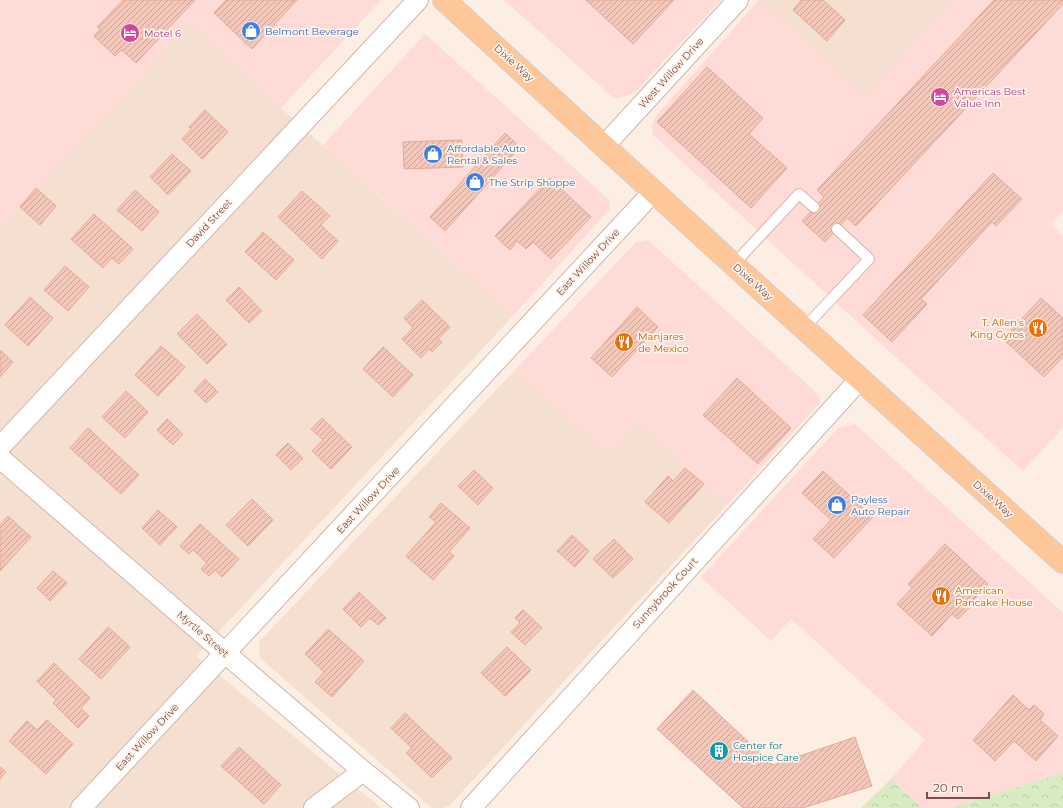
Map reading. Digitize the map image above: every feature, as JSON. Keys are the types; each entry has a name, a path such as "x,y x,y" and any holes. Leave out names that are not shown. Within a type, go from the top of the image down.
{"main road":[{"name":"Dixie Way","path":"444,0 1063,562"}],"street":[{"name":"David Street","path":"0,447 418,0"},
{"name":"West Willow Drive","path":"604,146 738,0"},
{"name":"East Willow Drive","path":"81,808 654,191"},
{"name":"Sunnybrook Court","path":"471,808 860,379"},
{"name":"Myrtle Street","path":"0,458 225,654 409,808"},
{"path":"314,808 363,771"}],"lane":[{"path":"734,264 799,194 814,208"},
{"path":"804,328 869,259 837,229"}],"shaded area":[{"path":"0,0 381,0 281,108 191,24 0,228"},
{"path":"504,0 721,0 634,93 615,99"},
{"path":"759,0 761,0 865,96 953,0 1063,0 1063,211 1051,224 1063,236 1063,428 1023,471 912,372 653,135 652,127 655,117"},
{"path":"761,0 953,0 865,96"},
{"path":"191,24 281,108 513,316 196,656 381,808 0,808 0,228"},
{"path":"425,34 609,200 610,209 513,316 323,145"},
{"path":"648,240 819,395 820,403 727,505 638,423 607,455 515,370 636,242"},
{"path":"515,370 607,455 638,423 727,505 449,806 443,808 432,808 260,658 259,642"},
{"path":"855,424 1063,613 1063,773 949,808 922,808 891,779 925,740 791,619 771,641 701,577 838,428"}],"green space":[{"path":"1063,773 1063,808 949,808"},
{"path":"891,779 922,808 861,808"}],"building":[{"name":"Motel 6","path":"123,0 195,0 136,63 122,50 115,56 94,36 100,29 97,27"},
{"name":"Belmont Beverage","path":"226,0 297,0 252,49 214,13"},
{"path":"586,0 674,0 633,44"},
{"path":"801,0 823,0 845,20 827,41 793,10"},
{"name":"Americas Best Value Inn","path":"994,0 1063,0 1063,4 856,226 847,218 825,242 802,221 824,197 817,190"},
{"path":"707,67 763,118 749,134 787,168 751,208 657,122"},
{"path":"205,110 228,132 202,159 182,139 191,129 189,127"},
{"name":"The Strip Shoppe","path":"505,133 520,147 445,231 430,217"},
{"name":"Affordable Auto Rental & Sales","path":"462,140 463,167 404,169 403,142"},
{"path":"172,154 191,171 168,195 150,177"},
{"path":"993,173 1022,199 996,226 992,222 921,299 927,304 892,342 863,315"},
{"path":"550,178 591,217 551,259 533,242 526,249 517,241 510,250 495,236"},
{"path":"36,188 56,206 40,225 20,207"},
{"path":"135,190 159,212 142,231 117,210"},
{"path":"302,191 330,216 321,225 338,241 322,259 278,217"},
{"path":"94,214 133,249 119,264 112,258 103,268 71,239"},
{"path":"263,232 294,260 276,280 245,252"},
{"path":"65,266 89,287 68,311 44,290"},
{"path":"239,287 262,311 249,323 226,300"},
{"path":"30,297 53,318 28,346 5,325"},
{"name":"T. Allen's King Gyros","path":"1041,298 1063,318 1063,357 1044,377 1003,339"},
{"path":"422,300 450,327 438,339 442,342 432,352 429,349 421,358 402,339 413,328 404,318"},
{"name":"Manjares de Mexico","path":"637,307 658,327 612,377 591,358"},
{"path":"197,314 227,344 207,364 177,334"},
{"path":"161,346 185,367 158,396 135,375"},
{"path":"383,347 413,375 393,397 363,369"},
{"path":"0,350 13,362 0,377"},
{"path":"737,378 791,428 758,464 703,415"},
{"path":"205,379 218,392 206,403 194,391"},
{"path":"126,391 148,412 125,438 102,417"},
{"path":"322,418 352,447 331,469 312,451 323,440 311,429"},
{"path":"167,419 183,434 173,445 157,430"},
{"path":"88,428 139,475 121,494 70,448"},
{"path":"288,443 303,458 291,470 276,455"},
{"path":"685,468 704,484 669,523 645,502 668,476 673,481"},
{"path":"474,470 493,488 478,505 458,486"},
{"name":"Payless Auto Repair","path":"823,471 873,517 834,558 813,539 831,520 802,493"},
{"path":"252,499 273,520 248,546 226,525"},
{"path":"441,503 470,528 449,552 454,556 433,580 406,556 436,522 429,517"},
{"path":"158,510 177,527 160,545 142,528"},
{"path":"8,516 31,537 0,571 0,525"},
{"path":"200,524 239,559 222,577 215,570 209,576 201,569 207,563 193,550 189,554 180,546"},
{"path":"572,535 589,551 575,567 557,551"},
{"path":"614,539 633,559 613,578 593,559"},
{"name":"American Pancake House","path":"945,544 988,584 969,605 971,606 958,619 952,614 932,636 897,604 912,588 908,584"},
{"path":"53,571 67,583 50,601 37,588"},
{"path":"359,592 386,618 378,625 370,618 361,627 343,609"},
{"path":"523,610 542,628 525,645 511,632 520,623 515,618"},
{"path":"108,627 130,647 101,679 79,659"},
{"path":"328,629 364,661 332,697 315,682 324,672 305,654"},
{"path":"507,647 531,670 505,696 481,673"},
{"path":"54,663 90,698 81,708 89,716 78,728 53,703 56,700 37,681"},
{"name":"Center for Hospice Care","path":"693,690 773,765 855,737 872,786 803,808 743,808 657,729"},
{"path":"1013,695 1029,710 1034,705 1044,714 1040,720 1058,736 1036,761 1014,741 995,761 973,740"},
{"path":"405,713 452,758 432,778 406,753 412,748 391,728"},
{"path":"47,720 73,744 46,774 9,741 27,721 37,730"},
{"path":"239,747 281,785 264,804 221,766"},
{"path":"0,767 6,772 0,779"}],"place":[{"name":"Belmont Beverage","path":"251,31"},
{"name":"Motel 6","path":"130,33"},
{"name":"Americas Best Value Inn","path":"940,97"},
{"name":"Affordable Auto Rental & Sales","path":"433,154"},
{"name":"The Strip Shoppe","path":"475,182"},
{"name":"T. Allen's King Gyros","path":"1038,328"},
{"name":"Manjares de Mexico","path":"624,342"},
{"name":"Payless Auto Repair","path":"837,505"},
{"name":"American Pancake House","path":"941,596"},
{"name":"Center for Hospice Care","path":"719,751"}]}
